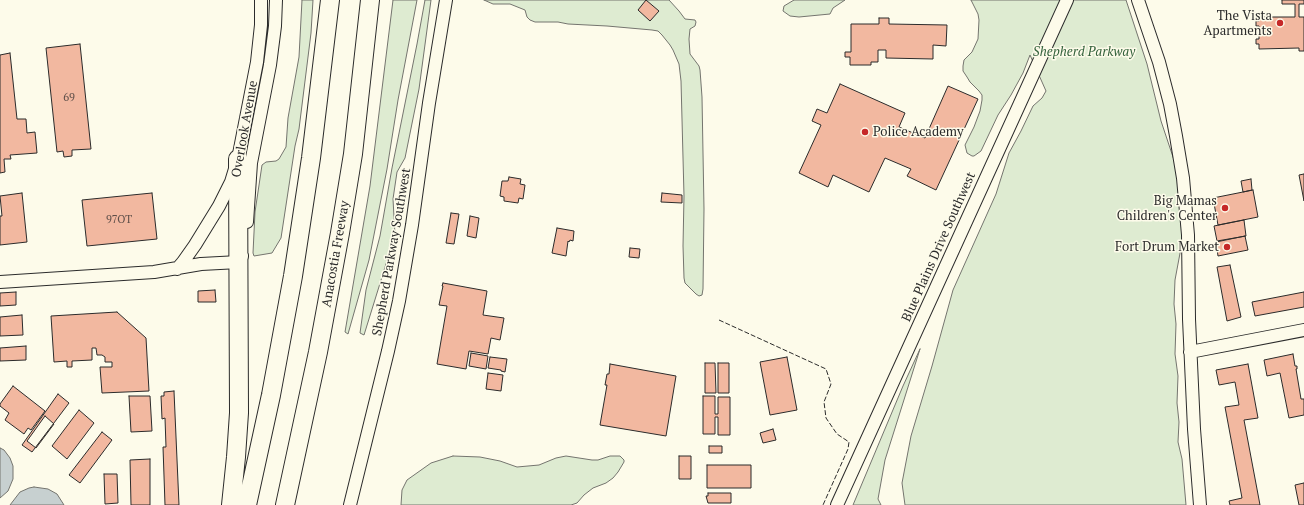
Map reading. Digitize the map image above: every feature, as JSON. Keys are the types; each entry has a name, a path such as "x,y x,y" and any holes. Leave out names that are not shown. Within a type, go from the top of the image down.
{"highway":[{"path":"246,505 277,364 295,260 312,151 330,0"},
{"name":"Anacostia Freeway","path":"285,505 318,352 340,233 353,154 370,0"},
{"path":"353,154 368,88 378,0"},
{"path":"231,505 236,462 239,414 238,159"}],"street":[{"path":"252,0 261,13"},
{"name":"Overlook Avenue","path":"177,269 196,245 231,182 238,159 257,62 261,0"},
{"name":"Overlook Avenue","path":"239,262 245,249 248,188 251,162 270,65 275,26 276,0"},
{"name":"Shepherd Parkway Southwest","path":"350,505 401,293 446,0"},
{"name":"Blue Plains Drive Southwest","path":"837,505 1067,0"},
{"path":"1138,0 1162,75 1173,120 1180,158 1187,223 1190,352 1200,505"},
{"path":"0,282 144,273 202,264 239,262"},
{"path":"1190,352 1304,330"}],"green space":[{"path":"302,0 313,0 311,33 299,129 281,238 272,253 254,256 255,212 262,165 266,162 276,161 279,159 286,147 288,118 299,57"},
{"path":"393,0 417,0 369,260 348,334 345,332 370,186"},
{"path":"425,0 431,0 419,89 405,158 397,172 393,199 395,235 364,335 360,333 366,290 380,236"},
{"path":"484,0 669,0 685,19 695,20 695,26 690,29 689,39 690,54 699,66 700,70 702,97 704,209 702,295 699,296 696,294 685,283 684,278 684,196 681,81 679,64 670,45 658,31 558,22 535,22 527,17 525,10 510,4 493,4"},
{"path":"794,0 845,0 833,8 830,14 799,17 790,16 783,11 784,6"},
{"name":"Shepherd Parkway","path":"971,0 1126,0 1147,64 1161,121 1189,205 1175,280 1174,304 1176,324 1175,354 1178,376 1178,442 1182,459 1186,505 905,505 902,483 911,436 953,290 996,194 1009,153 1033,106 1042,98 1046,91 1030,55 1023,73 998,115 981,151 974,156 967,153 965,145 974,127 980,111 982,100 982,95 970,82 963,71 964,60 972,52 978,39 978,14"},
{"path":"920,349 885,460 878,499 881,505 853,505 903,386"},
{"path":"453,456 480,457 500,461 517,467 539,465 556,458 566,456 598,460 610,456 620,456 624,462 613,478 606,483 593,488 577,503 571,505 401,505 402,490 407,480 431,463"}],"shaded area":[{"path":"0,448 4,450 10,458 13,466 13,479 8,491 0,498"},
{"path":"34,487 48,489 57,494 64,505 10,505 20,492"}],"building":[{"path":"646,0 659,11 650,21 638,10"},
{"name":"The Vista Apartments","path":"1282,0 1304,0 1304,4 1299,4 1299,17 1304,17 1304,51 1299,51 1299,48 1259,49 1259,44 1256,44 1256,39 1259,39 1259,26 1256,26 1256,21 1259,21 1259,17 1295,17 1295,4 1282,4"},
{"path":"879,18 889,18 889,24 947,25 946,46 933,45 933,59 886,58 886,50 878,50 878,62 871,62 871,65 850,65 850,57 845,57 845,52 851,52 851,24 879,24"},
{"path":"80,44 91,149 72,150 72,156 64,157 63,151 57,152 46,48"},
{"path":"10,53 17,119 26,119 27,133 35,132 37,153 10,155 11,159 4,159 5,172 0,173 0,55"},
{"name":"Police Academy","path":"840,84 905,113 899,127 925,138 948,86 978,99 936,190 907,176 911,169 885,158 869,192 833,175 828,187 799,173 821,125 812,121 817,109 827,113"},
{"path":"1304,174 1304,201 1299,175"},
{"path":"509,177 521,179 520,184 525,185 523,199 519,198 518,203 504,201 504,197 500,196 502,181 508,181"},
{"path":"1251,179 1252,190 1243,192 1241,181"},
{"path":"1253,190 1258,217 1218,225 1213,198"},
{"path":"22,193 27,242 0,245 0,216 2,216 0,196"},
{"path":"152,193 157,239 87,246 82,200"},
{"path":"662,193 682,195 682,203 661,202"},
{"path":"451,213 459,214 454,244 446,243"},
{"path":"470,216 479,218 476,238 467,236"},
{"path":"1244,220 1246,236 1217,241 1214,226"},
{"path":"557,228 574,231 573,241 568,241 566,256 552,253"},
{"path":"1245,236 1248,250 1218,256 1216,242"},
{"path":"630,248 640,249 639,258 629,257"},
{"path":"1230,265 1241,317 1227,321 1217,267"},
{"path":"443,283 487,291 483,315 504,318 500,340 491,338 488,354 469,351 466,369 437,364 447,306 439,305"},
{"path":"215,290 216,302 198,302 198,291"},
{"path":"16,292 16,305 0,306 0,293"},
{"path":"1304,292 1304,307 1255,316 1252,302"},
{"path":"117,312 146,338 149,391 102,393 100,367 112,367 112,362 105,362 105,357 102,355 97,355 96,348 92,348 92,360 72,361 72,367 67,367 67,361 54,362 51,316"},
{"path":"22,315 23,335 0,336 0,317"},
{"path":"26,346 26,360 0,361 0,348"},
{"path":"471,353 488,356 486,369 469,366"},
{"path":"1293,354 1295,366 1297,366 1296,369 1301,399 1304,399 1304,415 1289,418 1280,373 1267,376 1264,360"},
{"path":"490,357 507,359 505,372 488,368"},
{"path":"787,357 797,410 770,415 760,362"},
{"path":"705,363 715,363 716,393 705,393"},
{"path":"718,363 729,363 729,393 718,393"},
{"path":"610,364 676,376 666,436 600,425 607,385 605,385 607,374 609,374"},
{"path":"1248,364 1258,418 1244,420 1260,505 1230,505 1229,501 1242,498 1225,407 1239,405 1235,382 1219,385 1216,370"},
{"path":"488,373 503,375 501,391 486,389"},
{"path":"13,386 45,411 31,430 28,428 24,434 5,420 9,413 0,406"},
{"path":"174,391 179,505 165,505 163,447 166,447 165,418 162,419 161,396 164,396 164,392"},
{"path":"58,394 69,403 32,452 22,445"},
{"path":"129,396 150,396 152,431 131,432"},
{"path":"703,396 715,396 715,414 718,414 718,397 730,397 730,435 718,435 718,417 715,417 715,434 703,434"},
{"path":"79,410 94,423 67,459 52,446"},
{"path":"45,416 54,424 36,448 27,441"},
{"path":"773,429 776,440 763,443 760,433"},
{"path":"102,432 112,440 80,483 69,475"},
{"path":"709,446 722,446 722,453 709,453"},
{"path":"679,456 691,456 691,479 679,479"},
{"path":"150,459 150,505 131,505 130,460"},
{"path":"707,465 751,465 751,488 707,488"},
{"path":"104,474 117,474 118,503 105,504"},
{"path":"1304,483 1304,505 1299,505 1295,485"},
{"path":"708,493 731,493 731,503 708,503 706,496 708,496"}],"fence":[{"path":"719,320 826,369 831,384 824,402 826,418 837,434 849,442 848,449 823,505"}],"place":[{"name":"The Vista Apartments","path":"1280,23"},
{"name":"Police Academy","path":"865,132"},
{"name":"Big Mamas Children's Center","path":"1225,208"},
{"name":"Fort Drum Market","path":"1227,247"}]}
